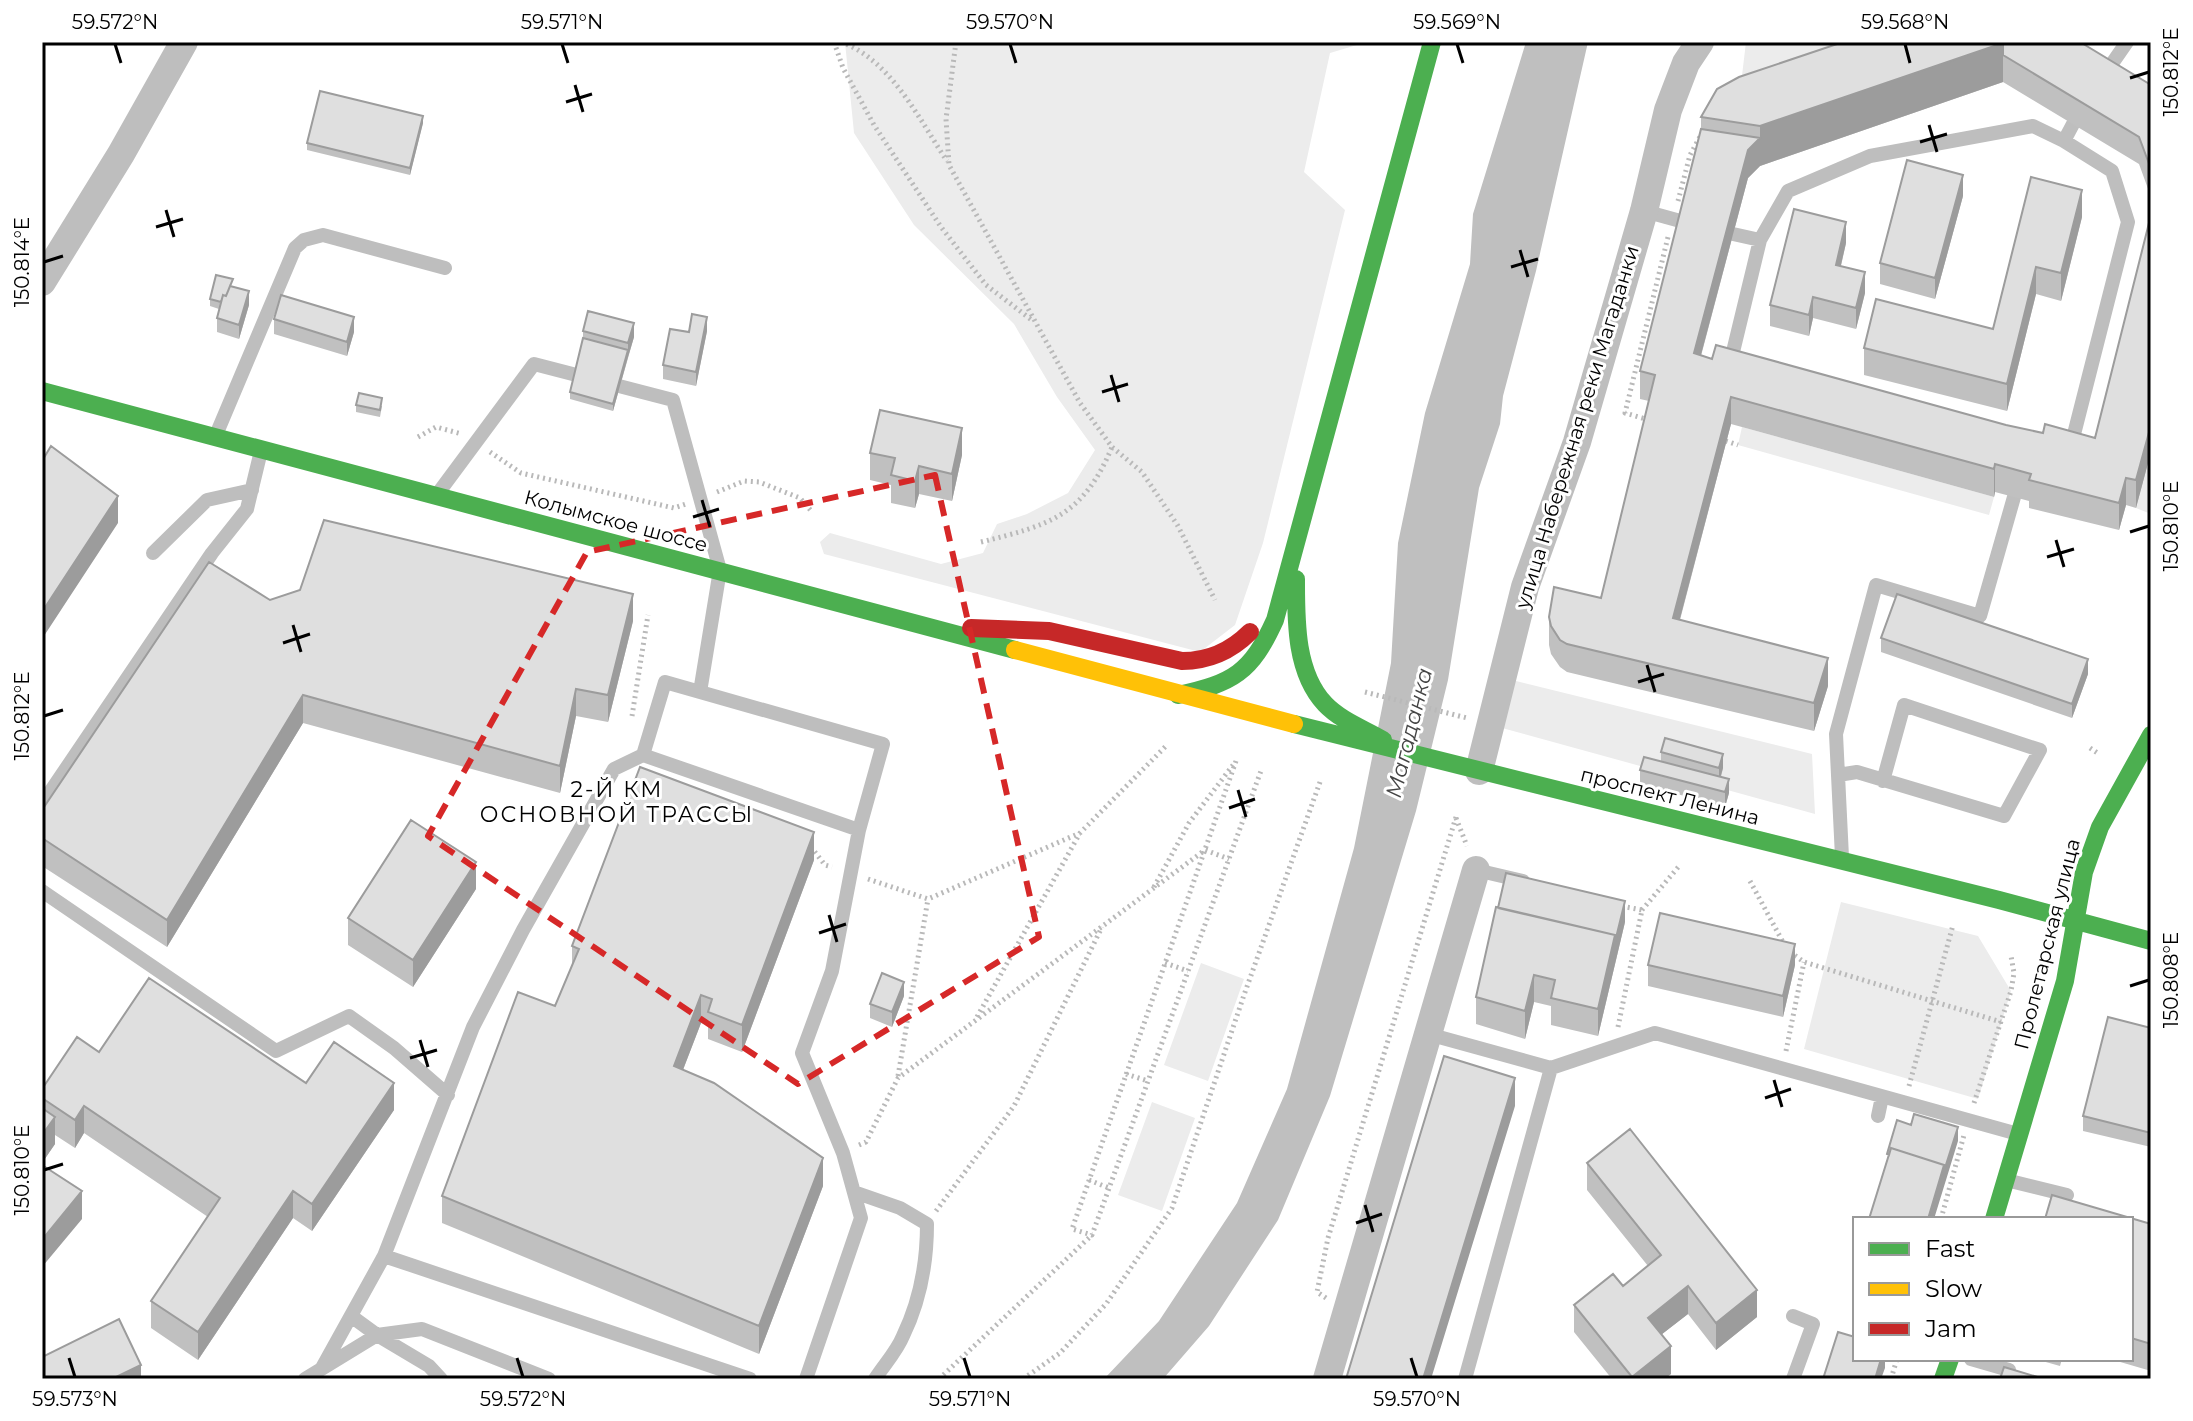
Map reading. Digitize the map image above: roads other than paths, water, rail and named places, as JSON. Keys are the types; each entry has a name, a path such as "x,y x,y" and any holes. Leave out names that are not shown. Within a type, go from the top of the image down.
{"main road":[{"path":"1178,695 1224,682 1236,675 1253,658 1281,605 1295,543 1432,42"},
{"name":"Колымское шоссе","path":"42,391 1178,695"},
{"path":"921,626 1049,631 1182,661 1206,660 1233,647 1257,624 1295,543"},
{"path":"1295,543 1297,630 1315,692 1329,708 1401,751"},
{"name":"проспект Ленина","path":"1178,695 2076,919 2151,941"},
{"name":"Пролетарская улица","path":"1995,1217 2065,981 2084,872 2100,827 2151,735"}],"street":[{"path":"42,282 121,154 184,42"},
{"name":"улица Набережная реки Магаданки","path":"1472,769 1525,587 1577,442 1644,211 1668,110 1686,63 1700,42"},
{"path":"1327,1379 1476,870"}],"lane":[{"path":"2100,82 2127,42"},
{"path":"2064,141 2073,124"},
{"path":"1762,364 1732,356 1760,240 1788,191 1870,156 2033,126 2112,171 2128,222 2071,446 2058,442"},
{"path":"1644,211 1684,222"},
{"path":"1733,234 1760,240"},
{"path":"216,436 295,248 304,240 323,235 445,268"},
{"path":"436,497 534,364 673,400 720,570 700,692"},
{"path":"42,804 212,553 247,509 261,450"},
{"path":"153,553 207,500 252,490"},
{"path":"1842,861 1836,734 1876,585 1980,616 2014,497"},
{"path":"643,755 665,682 883,744 859,830 832,971 802,1053 843,1153 861,1218 806,1379"},
{"path":"1838,775 1857,772 1883,781 2004,816 2040,750 1904,705 1883,781"},
{"path":"322,1368 384,1256 480,1013 614,769 643,755 859,830"},
{"path":"1476,870 1536,884"},
{"path":"42,891 276,1051 349,1016 394,1048 448,1095"},
{"path":"1428,1034 1551,1068 1655,1033 2019,1134"},
{"path":"1465,1379 1551,1068"},
{"path":"1878,1116 1882,1097"},
{"path":"2006,1179 2067,1195"},
{"path":"854,1192 900,1208 927,1224 927,1253 919,1292 903,1338 875,1379"},
{"path":"384,1256 750,1379"},
{"path":"351,1316 429,1366 441,1379"},
{"path":"1793,1316 1813,1324 1793,1379"},
{"path":"305,1379 377,1335 422,1329 549,1379"},
{"path":"1978,1361 2009,1370"}],"water":[{"name":"Магаданка","path":"1526,42 1588,42 1536,271 1503,396 1500,424 1479,488 1448,680 1416,811 1330,1096 1278,1220 1209,1326 1163,1379 1104,1379 1159,1321 1237,1203 1287,1089 1354,848 1391,663 1398,543 1425,413 1470,264 1473,214"}],"district":[{"name":"2-Й КМ ОСНОВНОЙ ТРАССЫ","path":"617,802"}]}
